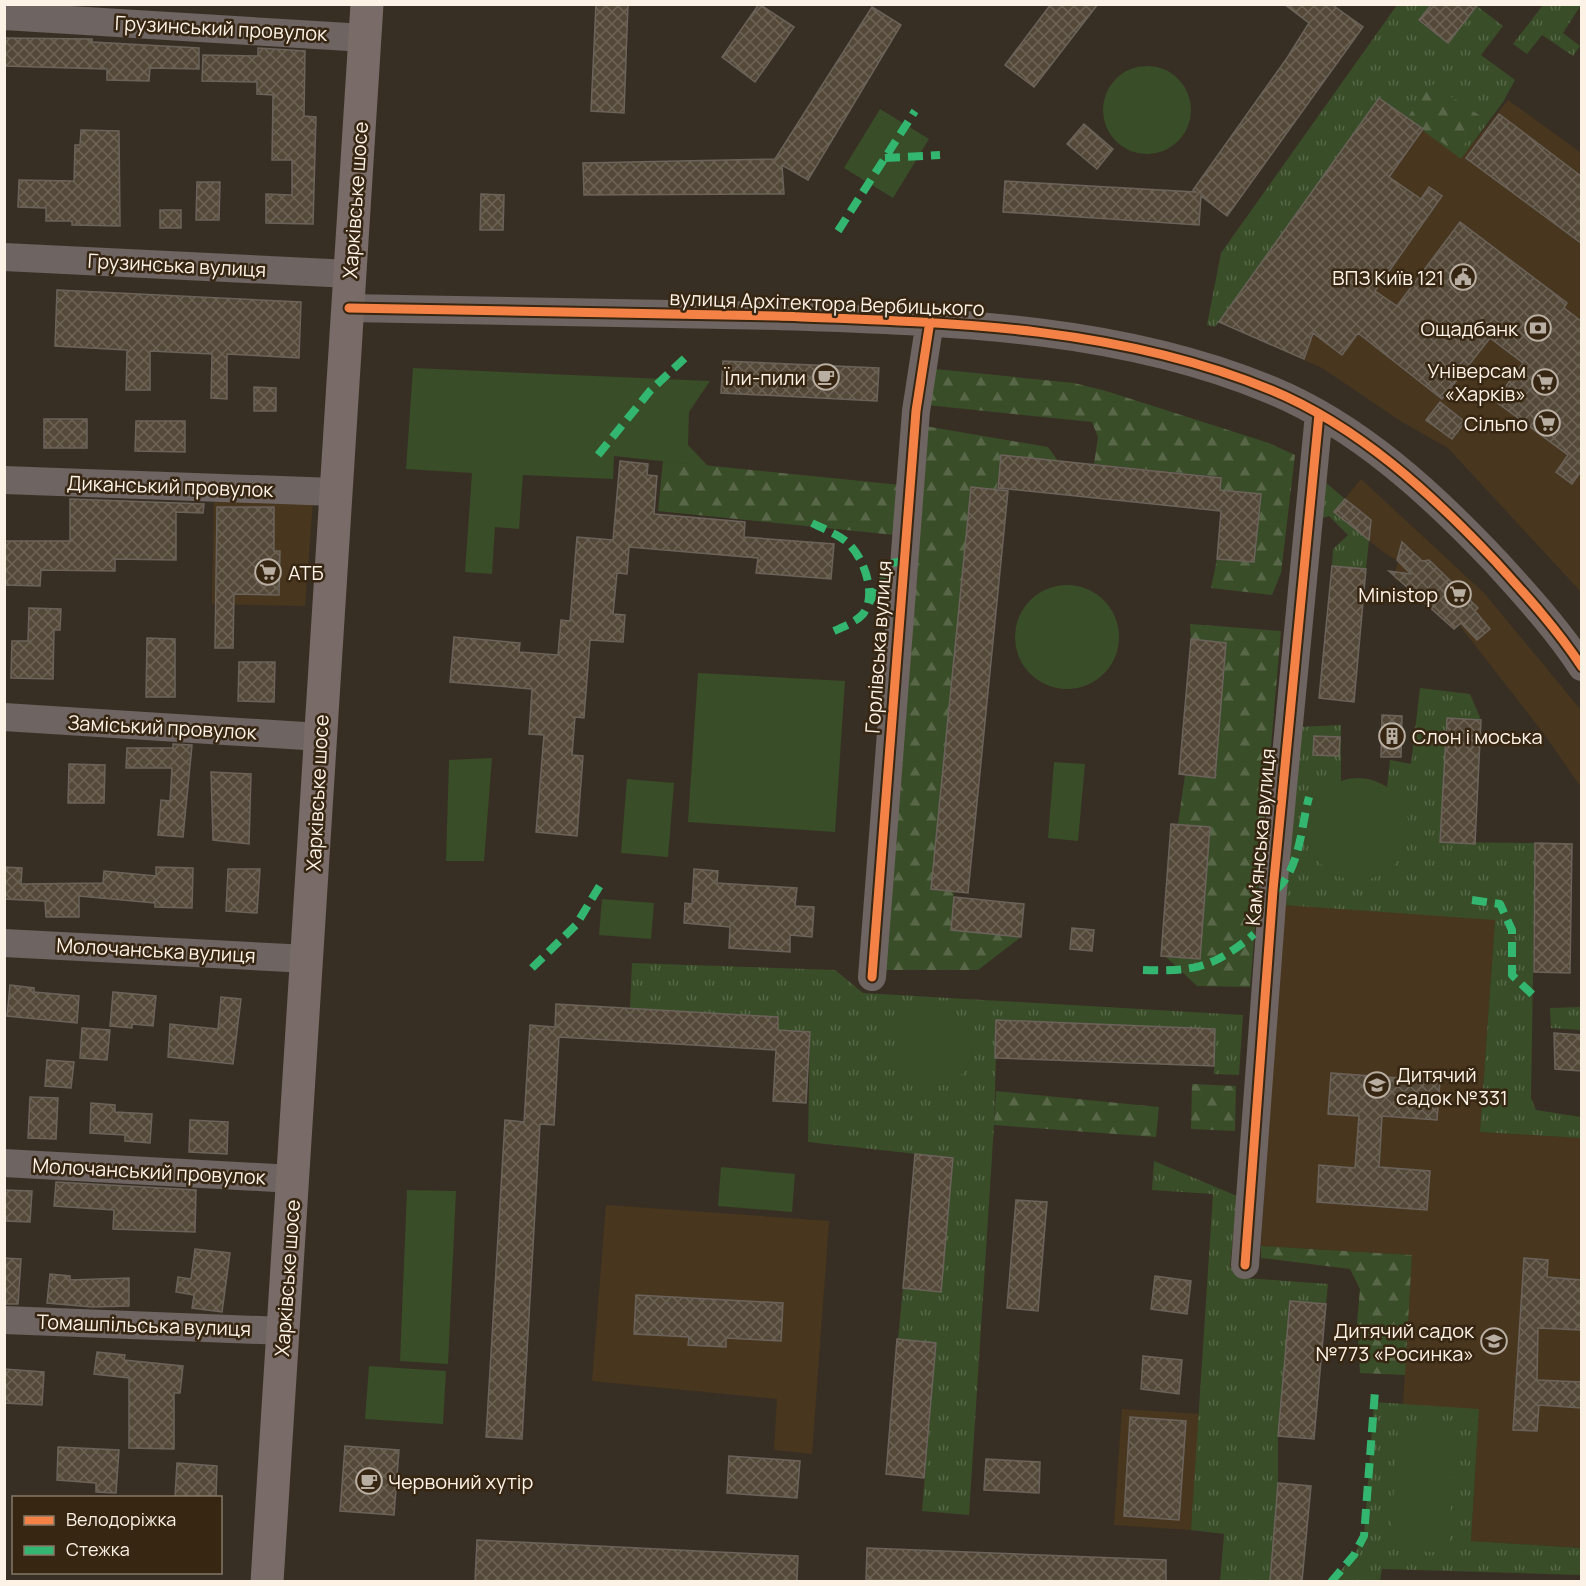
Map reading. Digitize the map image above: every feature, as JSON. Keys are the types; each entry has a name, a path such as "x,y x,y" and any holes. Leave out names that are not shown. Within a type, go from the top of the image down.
{"main road":[{"name":"Харківське шосе","path":"267,1581 308,959 334,492 349,308 367,4"}],"street":[{"name":"Грузинський провулок","path":"4,16 365,38"},
{"name":"Грузинська вулиця","path":"4,256 350,274"},
{"name":"вулиця Архітектора Вербицького","path":"349,308 930,321 1048,333 1143,350 1222,371 1274,391 1319,414 1380,456 1451,516 1525,593 1581,667"},
{"name":"Горлівська вулиця","path":"872,977 916,411 930,321"},
{"name":"Камʼянська вулиця","path":"1245,1265 1273,890 1319,414"},
{"name":"Диканський провулок","path":"4,480 334,492"},
{"name":"Заміський провулок","path":"4,717 320,737"},
{"name":"Молочанська вулиця","path":"4,943 308,959"},
{"name":"Молочанський провулок","path":"4,1163 293,1179"},
{"name":"Томашпільська вулиця","path":"4,1320 284,1331"}],"shaded area":[{"path":"1379,98 1461,158 1508,100 1581,153 1580,591 1448,448 1402,422 1322,368 1219,322"},
{"path":"1361,479 1484,593 1581,710 1581,787 1544,734 1443,604 1394,579 1398,561 1334,512"},
{"path":"214,498 313,501 305,606 212,604"},
{"path":"1283,905 1495,919 1480,1132 1581,1138 1581,1548 1471,1541 1479,1410 1403,1405 1412,1255 1261,1246"},
{"path":"606,1205 829,1221 812,1454 774,1450 777,1399 592,1381"},
{"path":"1122,1409 1199,1414 1191,1530 1114,1525"}],"green space":[{"path":"1397,5 1431,5 1419,21 1448,43 1477,6 1503,26 1481,55 1515,80 1503,102 1461,159 1379,98 1215,327 1207,325 1221,253"},
{"path":"1543,5 1581,5 1563,33 1580,46 1573,56 1542,35 1527,54 1513,44"},
{"path":"1147,66 1164,70 1178,79 1187,93 1191,110 1187,127 1178,141 1164,150 1147,154 1130,150 1116,141 1107,127 1103,110 1107,93 1116,79 1130,70"},
{"path":"1432,84 1485,119 1457,153 1407,118"},
{"path":"880,109 929,139 893,198 844,168"},
{"path":"413,368 710,381 689,412 688,445 708,466 614,456 613,479 523,475 519,529 495,527 492,574 465,572 472,473 406,469"},
{"path":"935,369 1074,383 1269,443 1295,455 1281,573 1272,595 1211,588 1217,559 1254,562 1260,494 1220,490 1221,477 1094,464 1098,437 1092,422 927,405"},
{"path":"925,426 1048,447 1058,461 1002,455 931,889 954,892 951,930 1021,937 978,970 885,970"},
{"path":"663,461 901,485 895,535 658,511"},
{"path":"1318,476 1345,499 1335,511 1369,540 1366,569 1332,566 1333,549 1348,535 1329,516 1316,520"},
{"path":"1067,585 1087,589 1104,600 1115,617 1119,637 1115,657 1104,674 1087,685 1067,689 1047,685 1030,674 1019,657 1015,637 1019,617 1030,600 1047,589"},
{"path":"1190,624 1281,631 1250,987 1197,986 1166,957 1200,959 1210,827 1178,824 1185,775 1215,777 1226,643 1191,639"},
{"path":"698,673 845,681 835,832 688,822"},
{"path":"1420,688 1470,694 1481,720 1447,719 1440,842 1535,843 1531,1098 1536,1110 1581,1117 1581,1138 1480,1132 1495,920 1283,905 1298,727 1341,725 1341,781 1387,788 1390,760 1411,764"},
{"path":"492,758 484,861 446,861 449,760"},
{"path":"1054,762 1085,764 1078,841 1048,838"},
{"path":"1358,778 1377,782 1394,793 1405,810 1409,829 1405,848 1394,865 1377,876 1358,880 1339,876 1322,865 1311,848 1307,829 1311,810 1322,793 1339,782"},
{"path":"627,779 674,783 668,857 621,853"},
{"path":"602,899 654,903 651,939 599,935"},
{"path":"632,963 835,970 863,993 1243,1015 1239,1075 1214,1074 1215,1029 997,1021 994,1125 969,1515 922,1511 936,1343 898,1339 903,1288 941,1291 953,1158 808,1142 810,1032 778,1030 778,1017 630,1008"},
{"path":"1581,1007 1581,1030 1551,1028 1550,1008"},
{"path":"926,1008 942,1008 956,1014 967,1025 973,1039 973,1055 967,1069 956,1080 942,1086 926,1086 912,1080 901,1069 895,1055 895,1039 901,1025 912,1014"},
{"path":"1192,1084 1236,1086 1235,1131 1191,1129"},
{"path":"996,1091 1159,1107 1156,1137 994,1125"},
{"path":"1154,1161 1237,1196 1230,1267 1244,1278 1328,1284 1326,1304 1290,1301 1278,1436 1278,1483 1270,1581 1220,1581 1224,1534 1191,1530 1213,1194 1152,1190"},
{"path":"721,1167 795,1174 792,1212 718,1206"},
{"path":"407,1190 456,1191 448,1364 400,1361"},
{"path":"1261,1246 1412,1255 1405,1375 1360,1373 1357,1323 1360,1289 1350,1269 1261,1258"},
{"path":"369,1366 446,1371 443,1424 365,1419"},
{"path":"1374,1402 1479,1409 1471,1541 1581,1548 1581,1575 1382,1569 1380,1581 1331,1582 1354,1555 1364,1536"},
{"path":"1398,1427 1455,1431 1448,1553 1390,1549"}],"building":[{"path":"596,4 628,4 624,113 591,111"},
{"path":"759,4 794,27 755,82 722,57"},
{"path":"1051,4 1098,4 1034,87 1005,65"},
{"path":"1284,4 1331,4 1363,27 1227,216 1201,196 1199,225 1003,212 1005,181 1196,192 1193,190 1287,58 1309,23"},
{"path":"1432,4 1478,4 1448,43 1419,20"},
{"path":"872,7 901,25 808,180 782,165 784,194 584,195 583,163 775,159"},
{"path":"4,38 92,39 92,42 199,48 199,69 150,68 149,81 107,80 107,69 4,66"},
{"path":"258,48 305,51 304,116 316,117 313,224 266,223 266,194 292,195 292,160 272,160 273,95 257,94 257,82 202,81 203,55 258,56"},
{"path":"1379,98 1423,129 1389,177 1421,199 1429,187 1442,196 1375,291 1397,306 1460,222 1567,303 1564,308 1581,321 1581,471 1572,484 1556,472 1568,455 1495,401 1523,363 1490,338 1442,399 1358,333 1342,355 1313,333 1304,359 1219,322"},
{"path":"1499,114 1581,176 1581,243 1466,158"},
{"path":"1084,124 1113,149 1097,169 1067,144"},
{"path":"81,130 119,131 120,226 72,225 72,221 46,221 46,208 18,207 19,180 74,181 75,145 80,145"},
{"path":"197,182 220,182 219,220 196,220"},
{"path":"481,194 504,195 503,230 480,230"},
{"path":"160,210 181,210 181,228 160,228"},
{"path":"57,290 301,302 299,358 227,354 227,399 211,398 212,354 150,351 150,390 126,390 127,350 55,346"},
{"path":"723,361 879,368 877,401 721,393"},
{"path":"254,387 276,388 276,411 254,411"},
{"path":"1440,402 1465,422 1452,439 1426,420"},
{"path":"44,419 87,419 87,448 44,448"},
{"path":"136,421 185,421 185,452 135,451"},
{"path":"1001,455 1221,478 1220,490 1261,494 1254,562 1217,559 1221,511 998,488"},
{"path":"620,461 648,464 647,475 657,476 654,514 745,522 744,537 834,544 831,579 756,573 758,558 629,547 627,574 617,573 613,614 625,615 623,642 590,640 584,718 575,717 572,755 583,756 577,836 536,832 544,735 529,734 532,689 450,682 454,637 520,643 519,652 558,655 561,620 570,621 577,537 613,540"},
{"path":"971,487 1008,491 968,893 931,889"},
{"path":"70,499 204,504 203,513 176,512 176,560 115,559 115,571 41,570 40,586 4,585 4,541 70,541"},
{"path":"1345,499 1371,520 1369,540 1334,512"},
{"path":"217,507 274,507 274,551 280,551 279,595 234,594 233,648 215,648"},
{"path":"1402,542 1422,561 1429,560 1478,608 1475,611 1490,629 1477,640 1461,623 1454,629 1389,571 1411,574 1397,560"},
{"path":"1332,566 1366,569 1354,702 1319,698"},
{"path":"29,608 61,609 60,630 54,630 53,679 11,678 12,641 28,641"},
{"path":"147,638 175,639 175,697 146,697"},
{"path":"1191,639 1226,643 1215,778 1179,774"},
{"path":"239,662 275,662 274,702 238,701"},
{"name":"Слон і моська","path":"1382,715 1402,716 1401,757 1381,757"},
{"path":"1447,718 1481,720 1475,844 1440,842"},
{"path":"1314,736 1340,737 1339,756 1313,755"},
{"path":"173,744 192,745 183,837 158,835 161,800 170,801 172,768 126,768 127,748 173,748"},
{"path":"69,764 105,765 104,803 68,803"},
{"path":"211,772 251,774 249,844 213,840"},
{"path":"1171,824 1210,827 1200,959 1161,956"},
{"path":"1535,843 1572,844 1570,973 1534,972"},
{"path":"4,867 22,868 21,884 103,883 104,871 156,876 156,867 193,868 192,908 155,907 155,903 79,896 79,917 46,917 45,901 4,899"},
{"path":"228,869 260,869 257,913 226,911"},
{"path":"694,869 718,871 717,883 797,888 795,906 814,907 812,937 790,935 790,952 729,948 730,927 684,923 685,903 692,904"},
{"path":"954,897 1024,904 1021,937 951,930"},
{"path":"1072,928 1094,930 1092,951 1070,949"},
{"path":"10,985 34,988 34,992 79,996 77,1023 7,1016"},
{"path":"113,992 156,996 153,1026 132,1024 132,1028 110,1026"},
{"path":"221,997 241,999 233,1064 168,1057 170,1024 218,1029"},
{"path":"556,1004 778,1017 778,1030 810,1032 806,1103 773,1101 776,1050 559,1037 554,1125 540,1124 522,1439 486,1437 505,1120 524,1122 530,1025 555,1027"},
{"path":"996,1020 1215,1029 1214,1066 995,1058"},
{"path":"82,1028 110,1030 107,1060 80,1058"},
{"path":"1554,1033 1581,1035 1581,1071 1555,1069"},
{"path":"47,1060 74,1062 71,1088 45,1086"},
{"path":"1331,1073 1440,1081 1437,1120 1382,1116 1379,1167 1430,1171 1427,1210 1317,1202 1319,1165 1355,1168 1359,1116 1328,1114"},
{"path":"30,1097 58,1098 56,1139 28,1138"},
{"path":"91,1103 115,1105 115,1112 152,1114 150,1143 125,1141 125,1135 90,1133"},
{"path":"190,1120 228,1122 227,1154 189,1152"},
{"path":"915,1154 953,1158 941,1292 903,1288"},
{"path":"56,1182 196,1190 195,1232 113,1229 114,1210 54,1206"},
{"path":"4,1190 32,1191 30,1222 4,1221"},
{"path":"1016,1200 1047,1202 1038,1311 1007,1308"},
{"path":"195,1249 230,1253 222,1312 192,1308 194,1295 176,1292 178,1277 191,1279"},
{"path":"4,1258 21,1259 18,1304 4,1304"},
{"path":"1524,1258 1548,1260 1547,1277 1581,1280 1581,1330 1538,1328 1537,1380 1581,1382 1581,1408 1539,1405 1537,1431 1513,1430"},
{"path":"50,1274 70,1276 70,1280 129,1278 129,1306 92,1307 47,1303"},
{"path":"1155,1276 1191,1281 1187,1314 1151,1309"},
{"path":"636,1295 783,1303 781,1341 726,1338 726,1347 688,1345 689,1337 634,1334"},
{"path":"1290,1301 1326,1304 1314,1439 1278,1436"},
{"path":"897,1339 936,1343 924,1478 886,1474"},
{"path":"97,1352 125,1355 124,1360 183,1366 180,1393 174,1393 174,1449 129,1448 129,1378 94,1374"},
{"path":"1143,1356 1182,1360 1179,1394 1141,1389"},
{"path":"4,1369 44,1372 42,1405 4,1403"},
{"path":"1130,1417 1186,1421 1179,1520 1124,1516"},
{"name":"Червоний хутір","path":"345,1446 399,1450 394,1515 340,1511"},
{"path":"58,1447 119,1450 116,1493 96,1492 96,1483 57,1480"},
{"path":"729,1456 800,1461 797,1498 727,1493"},
{"path":"986,1459 1040,1462 1039,1493 984,1490"},
{"path":"177,1463 217,1466 216,1496 175,1496"},
{"path":"1278,1483 1311,1486 1302,1581 1270,1581"},
{"path":"477,1540 798,1556 797,1581 475,1581"},
{"path":"867,1548 1166,1560 1166,1581 866,1580"}],"marked path":[{"path":"838,231 915,111"},
{"path":"885,158 940,155"},
{"path":"598,455 650,391 687,356"},
{"path":"812,523 837,535 849,544 860,559 867,578 869,598 863,614 853,622 834,631"},
{"path":"869,603 893,563 903,561"},
{"path":"1276,890 1284,881 1295,859 1309,797"},
{"path":"532,968 576,925 602,882"},
{"path":"1472,900 1500,904 1512,930 1512,975 1537,999"},
{"path":"1143,970 1176,970 1203,965 1227,954 1254,934"},
{"path":"1331,1582 1354,1555 1364,1536 1375,1391"}],"cycle path":[{"path":"349,308 777,316 965,325 1090,340 1151,352 1212,368 1271,390 1303,405 1334,422 1392,464 1420,487 1496,562 1552,626 1582,667"},
{"path":"872,977 916,411 930,321"},
{"path":"1245,1265 1273,890 1319,414"}],"place":[{"name":"ВПЗ Київ 121","path":"1463,277"},
{"name":"Ощадбанк","path":"1538,328"},
{"name":"Їли-пили","path":"826,377"},
{"name":"Універсам «Харків»","path":"1545,382"},
{"name":"Сільпо","path":"1547,423"},
{"name":"АТБ","path":"268,572"},
{"name":"Ministop","path":"1458,594"},
{"name":"Слон і моська","path":"1392,736"},
{"name":"Дитячий садок №331","path":"1377,1085"},
{"name":"Дитячий садок №773 «Росинка»","path":"1494,1341"},
{"name":"Червоний хутір","path":"369,1481"}]}
